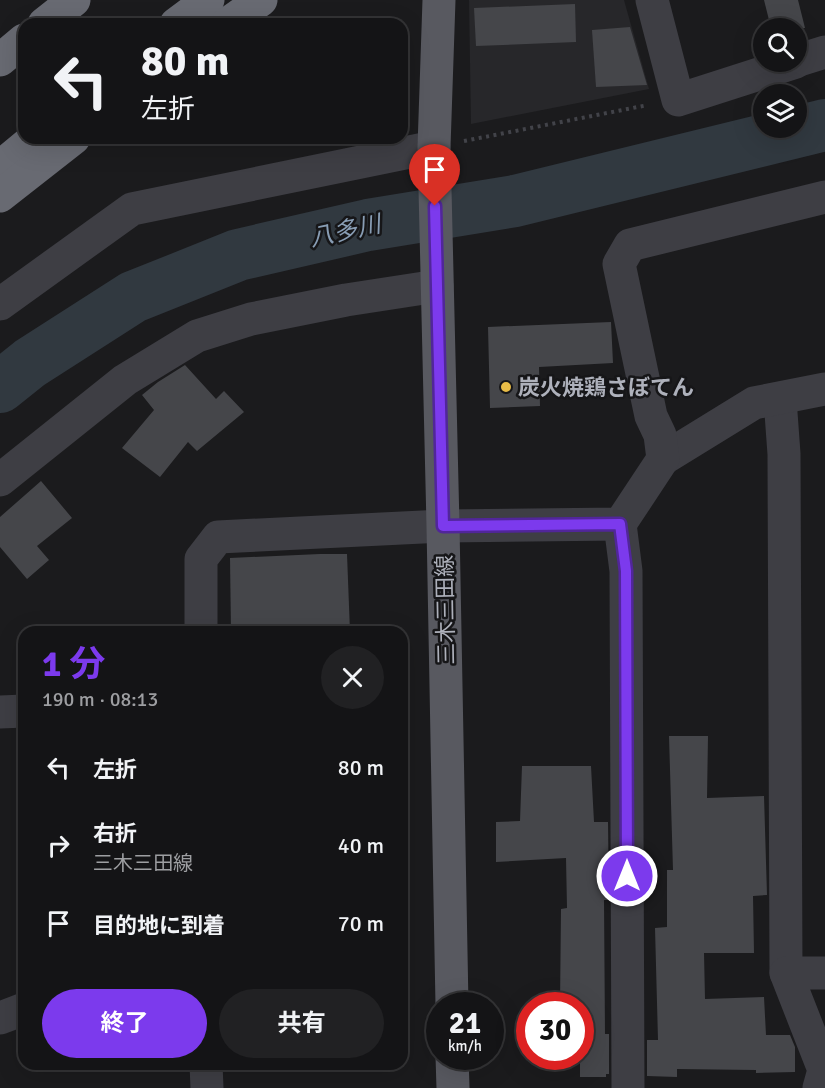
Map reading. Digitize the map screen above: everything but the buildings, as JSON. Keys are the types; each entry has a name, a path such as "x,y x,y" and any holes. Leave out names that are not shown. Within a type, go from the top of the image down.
{"highway":[{"path":"52,18 74,0"},
{"path":"184,18 208,0"},
{"path":"236,18 261,0"},
{"path":"0,60 18,45"},
{"path":"0,167 28,144"},
{"path":"0,196 66,144"}],"main road":[{"name":"三木三田線","path":"439,0 434,154 452,992"},
{"path":"452,1070 453,1088"}],"street":[{"path":"652,0 678,100 763,72"},
{"path":"807,58 825,52"},
{"path":"0,304 132,209 434,154"},
{"path":"663,459 660,435 651,416 619,264 630,245 825,197"},
{"path":"0,480 124,380 197,336 251,319 437,279"},
{"path":"627,1088 626,571 620,524 663,459 754,403 825,389"},
{"path":"780,399 784,454 786,973 824,1070 819,1088"},
{"path":"201,626 201,559 218,537 443,526 620,524"},
{"path":"0,712 18,711"},
{"path":"786,973 825,973"},
{"path":"0,1018 18,1011"},
{"path":"206,1070 207,1088"}],"path":[{"path":"434,154 678,100"}],"shaded area":[{"path":"469,0 624,0 649,89 471,124"}],"waterway":[{"name":"八多川","path":"0,387 30,363 133,297 238,255 368,225 515,201 825,125"}],"place":[{"name":"炭火焼鶏さぼてん","path":"506,387"}],"route":[{"path":"435,206 443,526 620,524 626,571 627,876"}]}
